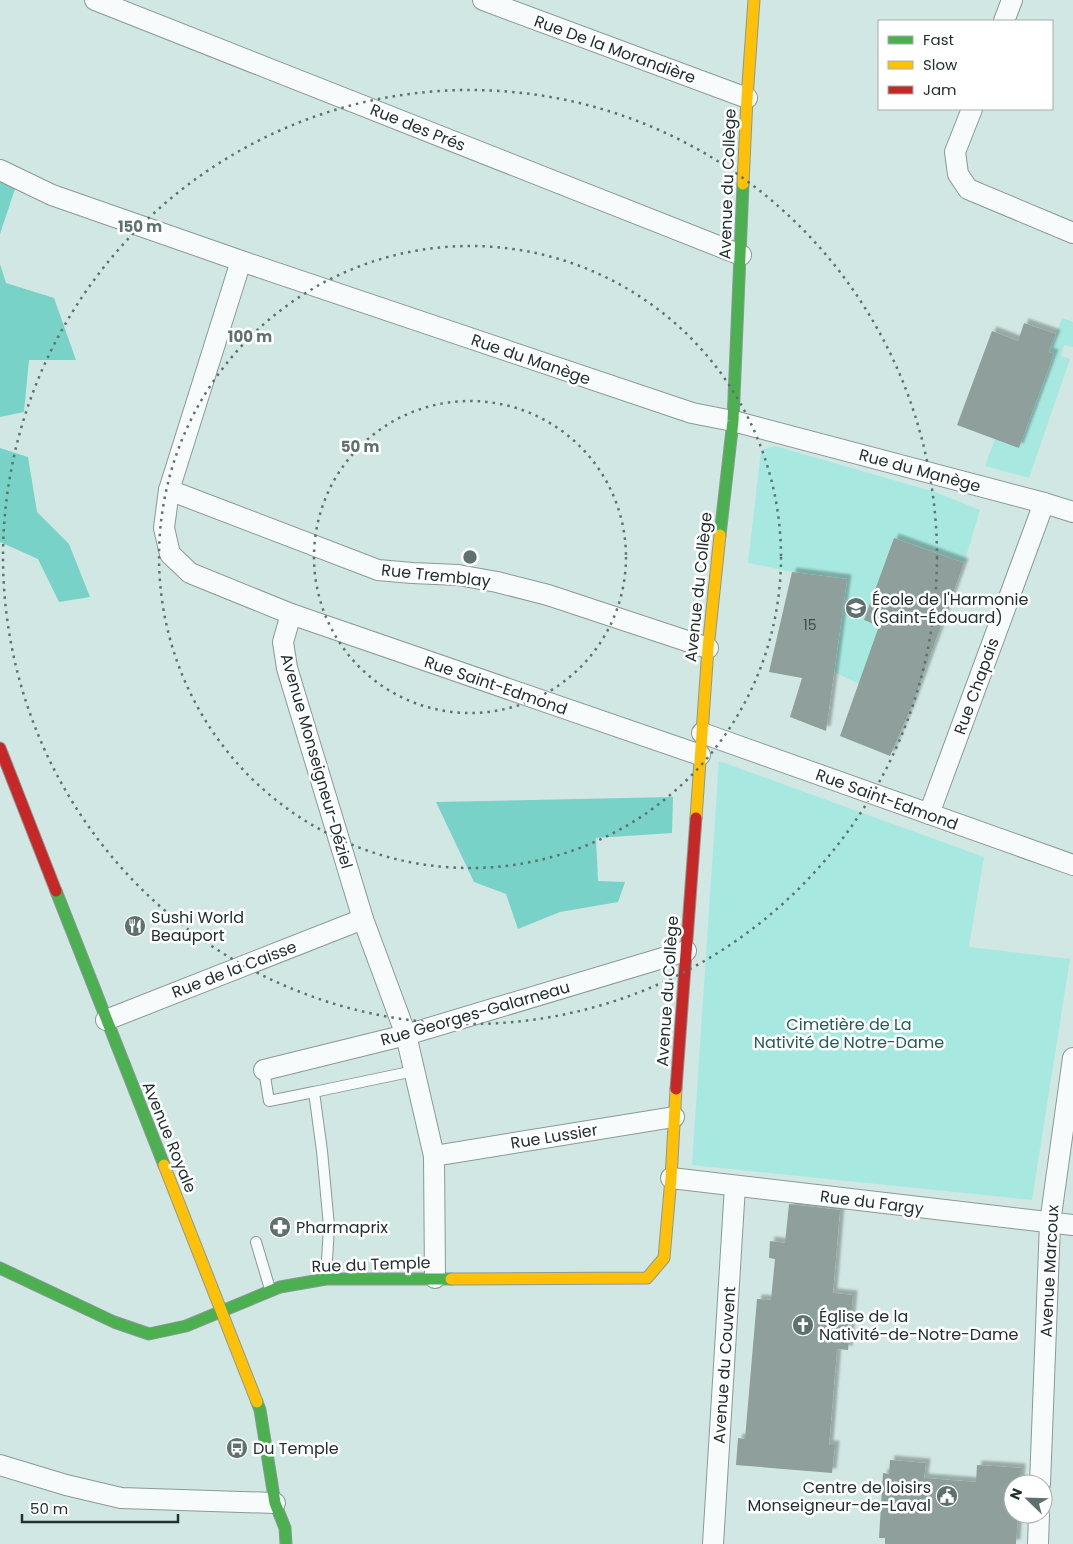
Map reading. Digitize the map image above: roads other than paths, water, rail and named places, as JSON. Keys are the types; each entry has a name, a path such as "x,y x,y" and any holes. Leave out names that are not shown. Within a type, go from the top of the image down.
{"street":[{"name":"Rue des Prés","path":"95,0 741,255"},
{"name":"Rue De la Morandière","path":"483,0 748,98"},
{"name":"Avenue du Collège","path":"647,1278 664,1258 671,1178 708,648 733,421 754,0"},
{"path":"1004,20 1012,0"},
{"path":"972,110 956,152 958,174 968,189 1073,234"},
{"name":"Rue du Manège","path":"0,170 52,195 241,262 692,413 733,421 1073,512"},
{"path":"241,262 169,490 164,528 170,554 190,573 292,614"},
{"name":"Rue Tremblay","path":"169,490 378,570 412,574 458,575 548,594 708,648"},
{"name":"Rue Chapais","path":"929,814 1044,503"},
{"name":"Rue Saint-Edmond","path":"292,614 700,755"},
{"name":"Avenue Monseigneur-Déziel","path":"292,614 283,642 287,668 363,919 406,1035 434,1156 436,1278"},
{"name":"Rue Saint-Edmond","path":"702,733 1073,865"},
{"name":"Avenue Royale","path":"0,748 260,1410 275,1502 285,1528 286,1544"},
{"name":"Rue de la Caisse","path":"106,1020 363,919"},
{"name":"Rue Georges-Galarneau","path":"264,1070 406,1035 686,950"},
{"name":"Avenue Marcoux","path":"1040,1474 1050,1223 1073,1058"},
{"name":"Rue Lussier","path":"434,1156 674,1116"},
{"name":"Rue du Fargy","path":"671,1178 1073,1225"},
{"name":"Avenue du Couvent","path":"713,1544 735,1186"},
{"name":"Rue du Temple","path":"0,1268 114,1322 149,1334 186,1326 270,1290 326,1279 647,1278"},
{"path":"0,1465 66,1486 121,1498 275,1502"},
{"path":"1038,1544 1039,1524"}],"lane":[{"path":"264,1070 269,1101 414,1071"},
{"path":"314,1092 329,1226 326,1279"},
{"path":"256,1242 270,1290"}],"place":[{"name":"École de l'Harmonie (Saint-Édouard)","path":"856,608"},
{"name":"Sushi World Beauport","path":"135,926"},
{"name":"Pharmaprix","path":"280,1227"},
{"name":"Église de la Nativité-de-Notre-Dame","path":"803,1325"},
{"name":"Du Temple","path":"237,1448"},
{"name":"Centre de loisirs Monseigneur-de-Laval","path":"947,1496"}],"park label":[{"name":"Cimetière de La Nativité de Notre-Dame","path":"849,1033"}]}
